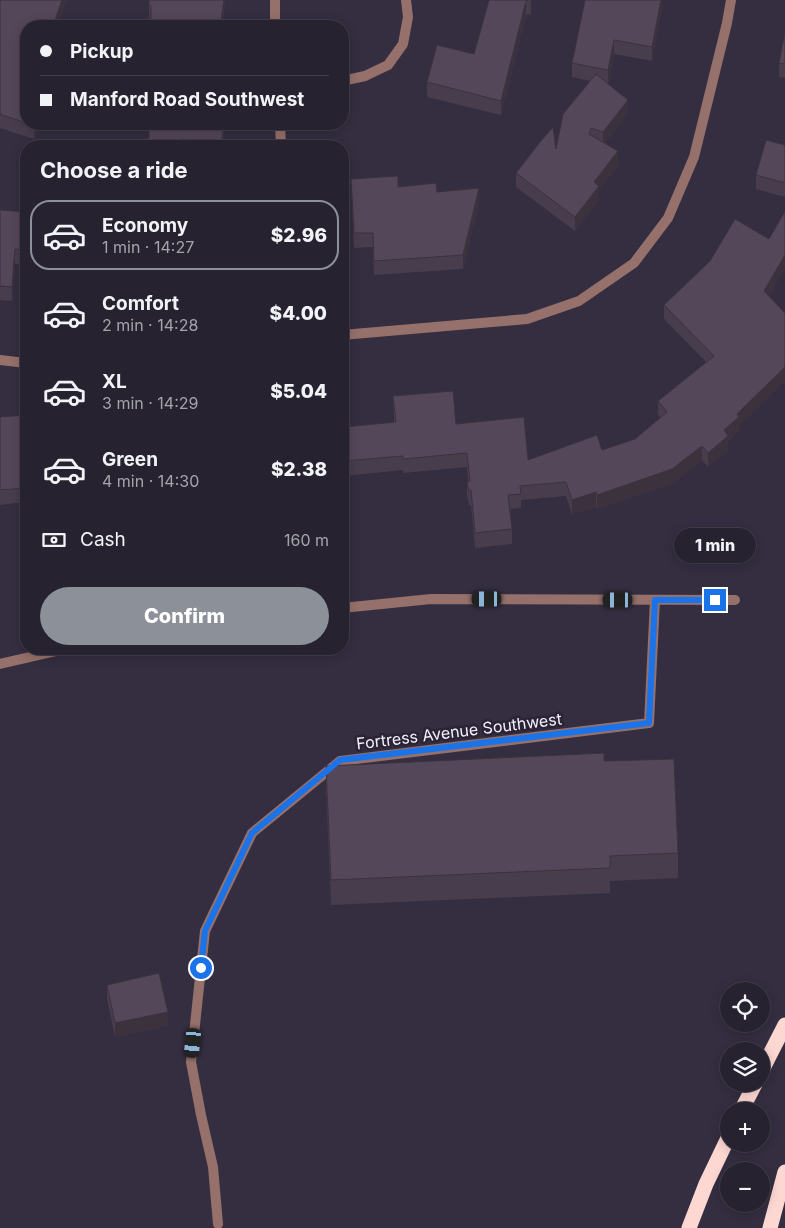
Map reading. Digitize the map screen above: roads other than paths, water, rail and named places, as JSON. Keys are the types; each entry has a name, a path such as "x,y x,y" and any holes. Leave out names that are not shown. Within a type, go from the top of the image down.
{"highway":[{"path":"770,1054 785,1025"},
{"path":"689,1228 706,1184 721,1152"},
{"path":"770,1228 783,1179"}],"street":[{"path":"275,0 275,20"},
{"path":"349,79 365,76 388,65 404,44 408,17 406,0"},
{"path":"349,334 527,319 579,301 634,263 668,218 694,157 731,0"},
{"path":"0,360 20,362"},
{"path":"349,607 431,599 735,600"},
{"name":"Fortress Avenue Southwest","path":"218,1224 213,1167 191,1062 205,931 252,833 340,760 649,723 655,600"},
{"path":"0,664 39,655"}]}
